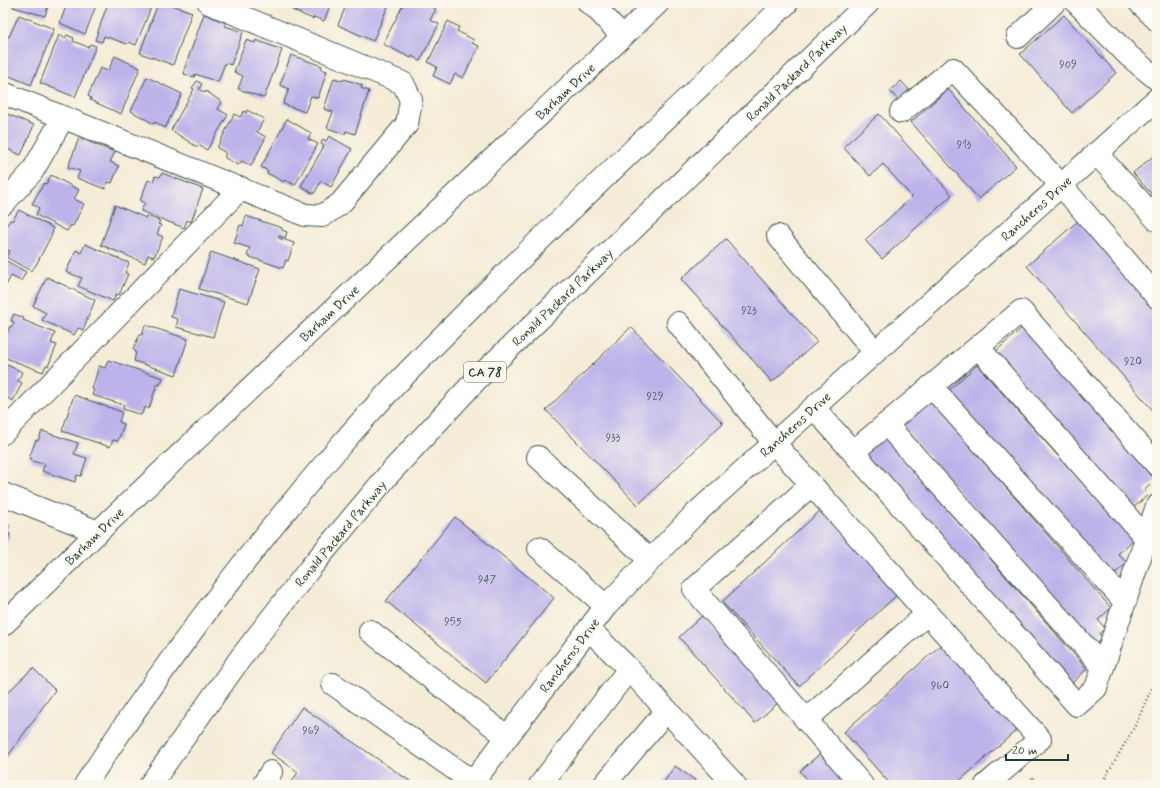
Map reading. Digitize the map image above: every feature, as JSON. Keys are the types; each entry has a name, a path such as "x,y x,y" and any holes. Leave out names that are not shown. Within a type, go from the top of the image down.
{"main road":[{"path":"3,93 305,215 322,216 340,204 407,124 411,100 403,83 209,3"},
{"path":"589,3 596,8 622,36"},
{"name":"Barham Drive","path":"3,625 98,532 658,3"},
{"path":"85,785 156,678 209,607 341,445 423,356 562,218 786,3"},
{"name":"Ronald Packard Parkway","path":"150,785 242,656 311,567 394,468 477,379 868,3"},
{"path":"1018,37 1054,3"},
{"path":"1077,3 1129,56 1157,79"},
{"path":"1140,3 1157,20"},
{"path":"901,112 953,69 1061,185 1157,297"},
{"name":"Rancheros Drive","path":"477,782 506,736 606,606 694,515 1157,99"},
{"path":"3,204 32,172 63,118"},
{"path":"1096,154 1157,220"},
{"path":"3,434 241,188"},
{"path":"778,236 875,352"},
{"path":"853,452 1021,311 1157,465"},
{"path":"678,323 774,443 1040,739 986,785"},
{"path":"978,347 1146,538"},
{"path":"931,386 1125,602"},
{"path":"814,408 1077,705 1096,688 1157,506"},
{"path":"886,424 1103,667"},
{"path":"538,457 650,560"},
{"path":"811,485 694,589 862,785"},
{"path":"3,494 98,532"},
{"path":"539,548 606,606"},
{"path":"806,720 928,614"},
{"path":"589,629 629,669 735,785"},
{"path":"370,631 506,736"},
{"path":"540,785 629,669"},
{"path":"333,684 477,782"},
{"path":"604,785 667,710"}],"path":[{"path":"1101,785 1136,724 1157,675"}],"building":[{"path":"9,3 49,3 45,16 13,7 14,5"},
{"path":"67,3 97,3 85,34 60,23"},
{"path":"108,3 148,3 152,5 136,45 129,42 127,44 104,36 102,42 95,40"},
{"path":"158,3 166,3 192,12 173,65 140,53"},
{"path":"286,3 331,3 324,21 314,17 313,19 292,10 293,9 285,5"},
{"path":"347,3 389,4 373,41 338,25"},
{"path":"404,3 424,3 436,9 430,20 439,24 420,61 412,56 411,58 383,44"},
{"path":"204,14 226,23 225,26 243,32 231,65 225,63 218,82 195,74 194,77 184,74 184,70"},
{"path":"19,15 54,29 31,85 7,75 9,71 3,69 3,40 5,35 9,37"},
{"path":"1064,15 1116,73 1072,113 1020,54"},
{"path":"448,21 459,27 457,31 474,40 472,43 479,46 463,78 455,74 450,84 433,76 437,67 428,62"},
{"path":"59,35 65,38 67,35 74,38 73,41 88,47 90,44 96,46 75,97 40,83"},
{"path":"246,40 255,43 256,40 282,50 264,98 238,89 243,76 234,72"},
{"path":"291,55 322,66 321,69 327,71 318,98 311,96 305,112 283,104 289,89 280,85"},
{"path":"115,56 140,68 121,114 90,100 91,98 88,96 100,68 108,71"},
{"path":"147,77 182,94 165,128 155,122 154,124 131,111"},
{"path":"334,78 343,81 344,79 362,85 361,88 369,91 355,134 346,131 345,134 327,128 333,112 324,109"},
{"path":"197,81 202,84 199,89 205,93 206,91 222,102 218,109 228,115 207,150 198,145 197,147 171,130"},
{"path":"901,81 910,91 899,101 890,91"},
{"path":"948,89 1016,166 979,199 911,122"},
{"path":"247,110 264,119 257,132 266,137 251,166 242,161 238,165 225,158 225,152 217,148 234,114 240,117 244,111 246,113"},
{"path":"5,113 34,125 21,155 3,147 3,117"},
{"path":"879,114 952,195 882,259 865,240 912,197 883,164 870,176 843,147"},
{"path":"287,119 311,133 308,139 318,144 295,185 285,180 284,182 267,173 268,171 261,167"},
{"path":"329,136 352,149 331,187 321,181 314,194 301,186 324,146 321,144 323,139 326,141"},
{"path":"79,138 115,152 110,162 119,166 112,183 108,182 105,189 77,178 80,171 68,167"},
{"path":"1157,153 1157,200 1133,173"},
{"path":"162,173 203,189 191,222 187,220 184,228 141,211 145,203 140,201 148,180 153,182 155,176 160,177"},
{"path":"51,175 79,190 74,199 84,204 73,226 71,225 67,231 36,215 39,208 32,204 44,183 46,184"},
{"path":"115,205 146,218 147,216 160,221 158,224 161,225 157,234 163,237 154,257 148,255 145,263 101,245"},
{"path":"19,210 53,228 53,232 36,265 31,271 6,257 10,251 3,248 3,232 10,220 12,221"},
{"path":"246,216 282,228 282,230 287,232 285,238 279,236 279,238 294,243 288,261 286,260 283,268 247,256 250,248 234,243 240,225 243,226"},
{"path":"1080,219 1157,307 1157,415 1027,266"},
{"path":"726,239 817,342 772,382 681,279"},
{"path":"85,244 129,263 125,273 128,274 119,295 116,294 113,301 78,286 82,278 66,272 76,250 81,253"},
{"path":"211,252 260,269 248,303 199,289"},
{"path":"3,259 26,272 21,281 11,276 3,291"},
{"path":"47,277 95,300 83,330 78,328 74,335 42,320 46,313 33,306"},
{"path":"179,289 224,302 213,337 176,327 178,319 171,317"},
{"path":"14,314 24,318 23,320 55,333 51,343 57,345 48,366 46,365 43,372 3,357 3,343 10,326 12,327 14,322 11,321"},
{"path":"145,325 188,339 176,375 134,361 136,352 133,349 140,334 142,335"},
{"path":"631,327 723,423 638,505 546,410"},
{"path":"1023,327 1157,478 1144,491 1148,495 1133,508 995,352"},
{"path":"108,360 163,378 160,385 157,384 149,409 145,407 141,415 123,409 124,405 92,395 94,390 92,389 99,366 105,368"},
{"path":"3,363 22,372 18,381 22,383 13,401 8,398 5,405 3,404"},
{"path":"977,365 1133,540 1118,554 1127,563 1112,576 948,391"},
{"path":"74,395 122,412 119,422 124,424 118,441 113,440 110,447 62,431"},
{"path":"928,398 1111,608 1098,620 1105,628 1099,634 1103,638 1093,646 900,423"},
{"path":"42,431 78,443 74,454 87,458 81,476 77,475 75,482 42,471 45,464 31,461 32,459 29,458 36,440 38,441"},
{"path":"883,437 1087,669 1068,687 861,453"},
{"path":"822,509 899,593 799,686 722,602"},
{"path":"455,517 554,598 486,683 386,601"},
{"path":"3,523 9,525 6,532 10,534 3,552"},
{"path":"702,616 779,702 755,723 679,637"},
{"path":"944,642 1020,727 955,785 891,785 844,732"},
{"path":"33,668 55,690 3,763 3,697"},
{"path":"302,707 414,785 290,785 298,772 271,753"},
{"path":"823,751 852,785 812,785 800,771"},
{"path":"675,766 695,780 692,785 662,785"},
{"path":"1033,777 1040,785 1025,785"}]}
